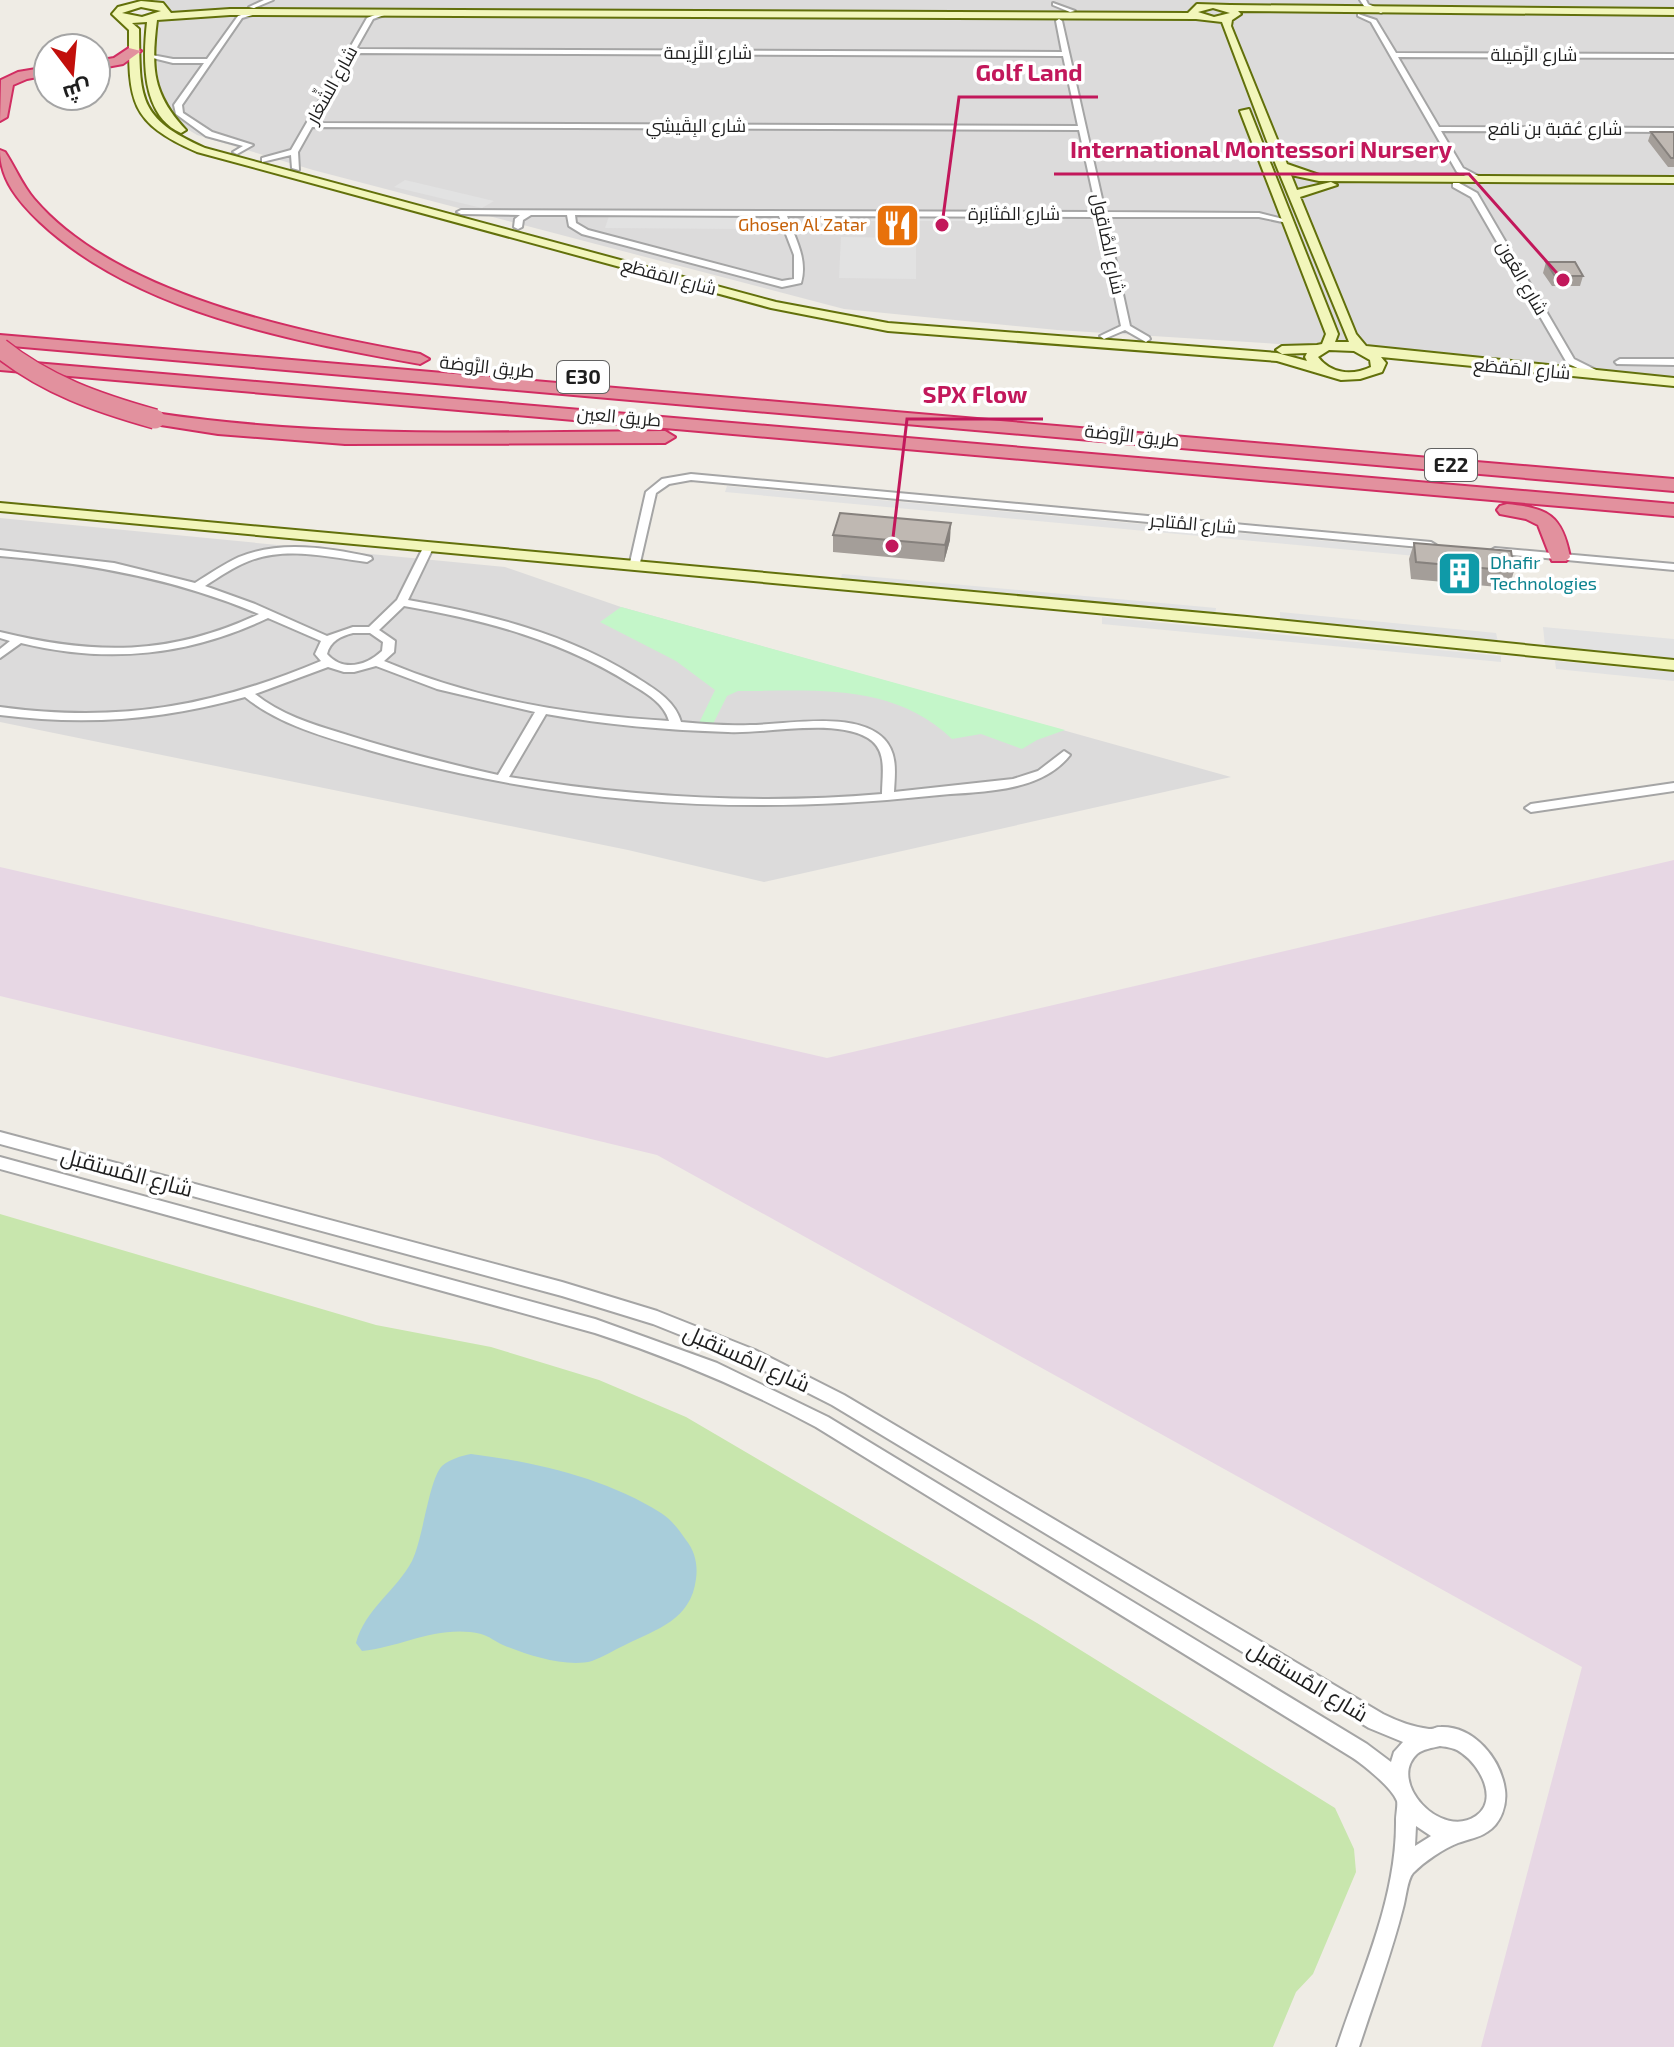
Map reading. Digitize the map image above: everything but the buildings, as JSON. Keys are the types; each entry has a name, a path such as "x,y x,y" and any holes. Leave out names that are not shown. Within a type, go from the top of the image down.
{"highway":[{"path":"112,62 134,51"},
{"path":"5,63 32,67"},
{"path":"112,66 124,66 134,73"},
{"path":"0,117 6,83 32,73"},
{"name":"طريق الرَّوضة","path":"0,155 13,186 30,208 100,259 190,302 325,341 425,360 499,369 1228,446"},
{"name":"طريق العين","path":"0,340 1228,446"},
{"name":"طريق الرَّوضة","path":"0,348 31,372 53,384 114,408 155,419 234,432 331,438 737,440 1237,471"},
{"name":"طريق العين","path":"0,365 1237,471"},
{"path":"737,440 1521,511 1550,522 1566,558"},
{"name":"E22","path":"1228,446 1674,485"},
{"name":"E22","path":"1237,471 1674,510"},
{"path":"1566,558 1568,532 1581,519 1601,517 1674,523"}],"street":[{"path":"237,152 249,145 209,134 178,111 179,102 240,17 270,0 280,7"},
{"path":"1042,13 1054,2 1072,13"},
{"path":"128,8 230,12 280,7 394,11 1072,13 1362,8 1379,16 1426,13 1674,14"},
{"path":"128,8 358,13 394,11"},
{"name":"شارع المَقطَع","path":"128,8 134,29 137,97 144,114 171,137 201,150 775,305 848,321 939,332 1277,357 1349,376 1371,373 1377,369 1674,391"},
{"name":"شارع المَقطَع","path":"156,9 152,63 156,104 166,119 197,138 366,187 856,314 1287,350 1365,350 1674,382"},
{"path":"1200,10 1213,26 1236,87"},
{"path":"1225,10 1226,26 1350,335 1377,357 1377,369"},
{"path":"358,13 370,18 394,11"},
{"path":"230,12 240,17"},
{"path":"1042,13 1059,21 1072,13"},
{"path":"1379,16 1393,55 1436,129 1456,178"},
{"name":"شارع الشِّغار","path":"294,152 370,18"},
{"name":"شارع الصَّاقول","path":"1059,21 1126,327"},
{"name":"شارع اللِّزِيمة","path":"351,51 1066,54"},
{"name":"شارع الرِّمَيلة","path":"1393,55 1674,56"},
{"path":"152,63 210,61"},
{"path":"1241,101 1332,334 1311,357 1317,367"},
{"name":"شارع البِقَيشِي","path":"310,125 1082,128"},
{"name":"شارع عُقبة بن نافع","path":"1436,129 1674,130"},
{"path":"265,160 294,152 296,168"},
{"path":"1281,165 1307,176 1343,182"},
{"path":"1294,196 1318,186 1343,182 1456,178 1478,186 1674,186"},
{"path":"1478,186 1674,180"},
{"path":"345,190 350,186 366,187"},
{"name":"شارع العُون","path":"1478,186 1570,361"},
{"name":"شارع المُثابَرة","path":"461,212 1285,216"},
{"path":"518,227 519,219 530,212"},
{"path":"571,212 572,224 585,232 778,284 799,279 799,254 782,213"},
{"path":"625,265 640,260"},
{"path":"1104,336 1126,327 1146,339"},
{"path":"1556,372 1570,361 1603,376"},
{"path":"1620,362 1674,362"},
{"name":"شارع المُتاجر","path":"634,567 650,503 669,485 713,480 1449,547"},
{"path":"0,507 1247,622 1674,665"},
{"path":"372,630 402,602 428,548"},
{"path":"1481,550 1674,567"},
{"path":"196,587 236,563 268,552 294,551 367,559"},
{"path":"0,553 102,565 196,587 328,640"},
{"path":"402,602 497,621 577,649 628,676 664,702 674,714 676,726"},
{"path":"0,635 79,651 144,651 204,640 267,614"},
{"path":"0,711 62,719 117,718 189,708 248,694 327,663 350,668 377,662 388,652 389,641 372,630 353,630 328,640 321,654 327,663"},
{"path":"0,655 18,640"},
{"path":"377,662 460,690 543,709 676,726 744,729 826,727 863,731 875,738 889,755 888,797"},
{"path":"248,694 263,706 341,737 414,759 502,779 585,792 693,801 811,802 888,797 1033,777 1053,769 1064,755"},
{"path":"502,779 543,709"},
{"path":"1531,808 1674,787"},
{"name":"شارع المُستقبل","path":"0,1138 562,1289 703,1336 838,1400 1376,1721 1397,1731 1426,1737"},
{"name":"شارع المُستقبل","path":"0,1163 595,1326 679,1354 738,1379 822,1422 1360,1751 1382,1767 1404,1796"},
{"path":"1348,2047 1405,1867 1408,1834 1404,1796 1398,1776 1404,1751 1413,1742 1426,1737 1440,1736 1468,1746 1490,1770 1496,1799 1492,1812 1472,1829 1458,1832 1405,1867"},
{"path":"1404,1796 1429,1824 1458,1832"}],"shaded area":[{"path":"156,0 1674,0 1674,378 1373,350 1057,330 844,309 313,170 197,135 172,120 158,96"},
{"path":"405,180 494,201 482,208 394,187"},
{"path":"609,216 758,217 757,224 742,224 741,229 605,228"},
{"path":"871,216 1063,218 1064,221 871,221"},
{"path":"841,237 916,238 916,279 839,278"},
{"path":"727,486 1501,557 1502,564 725,492"},
{"path":"0,518 505,567 621,607 1231,777 764,882 628,850 0,722"},
{"path":"842,574 1216,608 1215,616 840,581"},
{"path":"1280,612 1496,633 1498,642 1280,621"},
{"path":"1102,617 1501,656 1501,662 1102,624"},
{"path":"1543,627 1674,639 1674,659 1545,646"},
{"path":"1555,661 1674,672 1674,681 1556,669"},
{"path":"1674,860 1674,2047 1481,2047 1582,1667 657,1155 0,996 0,867 827,1058"}],"green space":[{"path":"621,607 1065,730 1022,749 981,734 952,739 904,707 851,694 795,690 738,691 727,696 713,724 699,723 715,690 676,661 600,622"},
{"path":"0,1214 376,1325 491,1347 599,1380 686,1417 1037,1623 1335,1808 1354,1849 1356,1872 1313,1974 1296,1992 1273,2047 0,2047"}],"water":[{"path":"471,1454 569,1473 617,1490 665,1515 689,1544 697,1569 693,1593 680,1614 660,1628 582,1663 535,1656 484,1635 465,1632 435,1634 362,1651 356,1643 366,1620 412,1561 437,1473 448,1461"}],"place":[{"name":"Ghosen Al Zatar","path":"898,225"},
{"name":"Golf Land","path":"942,225"},
{"name":"International Montessori Nursery","path":"1563,280"},
{"name":"SPX Flow","path":"892,546"},
{"name":"Dhafir Technologies","path":"1459,573"}]}
